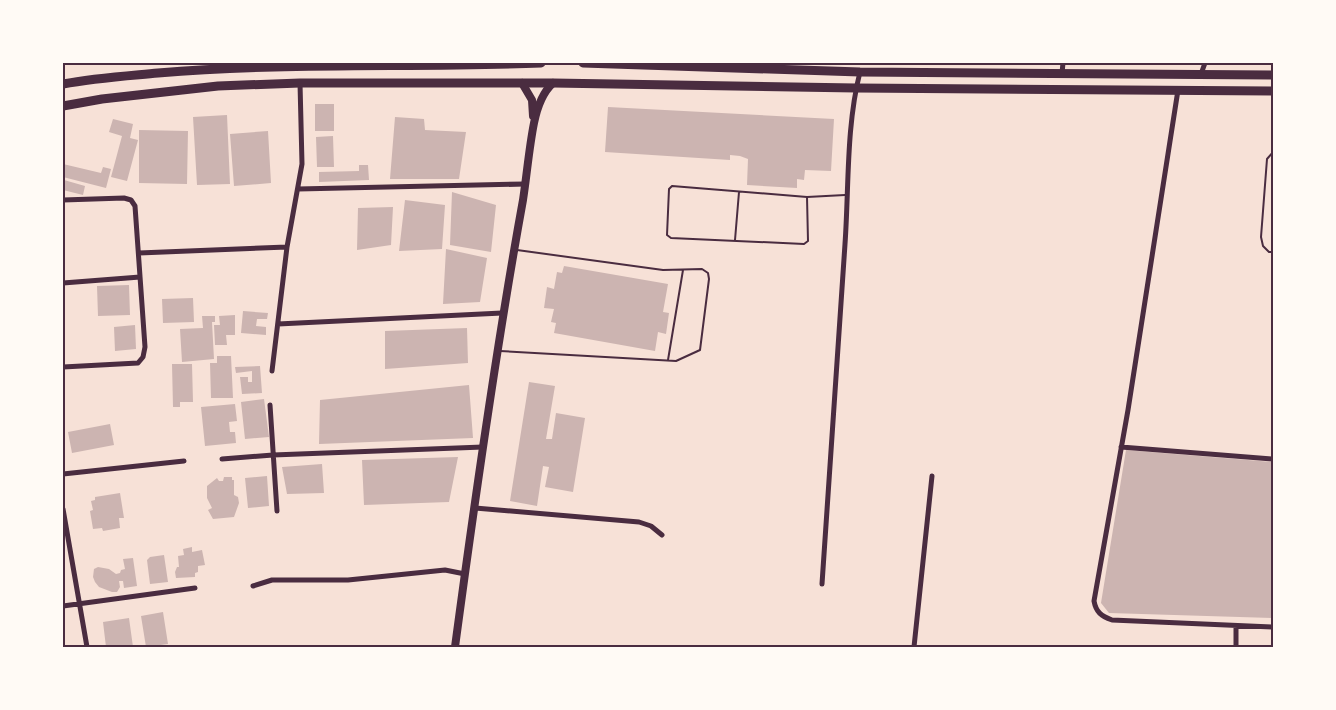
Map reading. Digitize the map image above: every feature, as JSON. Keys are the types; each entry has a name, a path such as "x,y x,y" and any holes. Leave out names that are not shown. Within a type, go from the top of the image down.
{"highway":[{"path":"63,84 82,80 190,71 297,65 541,63"},
{"path":"583,63 798,66 860,72 901,68 1063,68 1273,75"},
{"path":"63,106 102,99 218,87 300,83 553,83 1273,91"}],"main road":[{"path":"522,83 532,100 534,122"},
{"path":"455,647 502,313 534,122 541,98 545,90 553,83"}],"street":[{"path":"1201,74 1205,63"},
{"path":"822,584 851,127 860,72"},
{"path":"272,370 287,247 302,164 300,83"},
{"path":"1178,90 1094,601 1101,616 1112,620 1273,627"},
{"path":"298,189 525,184"},
{"path":"63,201 124,198 131,200 135,206 145,347 138,363 63,367"},
{"path":"139,253 287,247"},
{"path":"63,283 140,277"},
{"path":"278,324 502,313"},
{"path":"270,405 277,511"},
{"path":"222,459 273,454 483,447"},
{"path":"1121,447 1273,459"},
{"path":"63,474 184,460"},
{"path":"914,647 932,476"},
{"path":"474,508 639,522 651,526 662,535"},
{"path":"63,509 87,647"},
{"path":"253,585 272,580 348,580 445,570 465,574"},
{"path":"63,606 195,588"},
{"path":"1236,627 1236,647"}],"lane":[{"path":"1273,152 1267,159 1261,237 1263,246 1269,252 1273,252"},
{"path":"807,197 807,243 668,237 669,189 672,186 807,197 848,194"},
{"path":"735,241 739,192"},
{"path":"497,351 676,361 700,350 708,273 702,270 663,270 514,250"},
{"path":"668,360 683,270"}],"building":[{"path":"315,104 334,104 334,131 315,131"},
{"path":"608,107 834,119 831,171 805,170 804,180 797,179 797,188 747,185 748,159 740,156 730,155 730,160 605,152"},
{"path":"227,115 230,184 197,185 193,117"},
{"path":"395,117 424,119 425,130 466,132 459,179 390,179"},
{"path":"113,119 133,124 130,138 138,140 127,181 111,177 122,136 109,132"},
{"path":"139,130 188,131 187,184 139,183"},
{"path":"268,131 271,183 234,186 230,134"},
{"path":"333,136 334,167 317,167 316,137"},
{"path":"63,164 101,173 103,167 111,169 106,188 63,177"},
{"path":"359,165 368,165 369,180 319,182 319,172 359,171"},
{"path":"64,180 85,186 83,195 63,190"},
{"path":"452,192 496,205 491,252 450,245"},
{"path":"405,200 445,205 442,249 399,251"},
{"path":"393,207 391,245 357,250 358,208"},
{"path":"446,249 487,258 480,302 443,304"},
{"path":"564,266 668,284 663,312 669,313 666,334 658,332 655,351 554,333 556,323 551,322 554,309 544,308 547,287 554,289 557,272 562,273"},
{"path":"129,285 130,315 98,316 97,286"},
{"path":"193,298 194,322 163,323 162,299"},
{"path":"243,311 268,313 267,319 257,319 256,326 266,327 266,335 241,333"},
{"path":"235,315 235,335 226,335 227,345 215,345 214,325 220,325 219,316"},
{"path":"202,316 215,316 215,322 212,322 214,359 182,362 180,329 203,328"},
{"path":"135,325 136,349 115,351 114,327"},
{"path":"467,328 468,363 385,369 385,331"},
{"path":"217,356 231,356 233,398 211,398 210,363 217,363"},
{"path":"172,364 192,364 193,402 180,402 180,407 173,407"},
{"path":"260,366 262,393 242,394 240,377 248,377 248,382 252,382 252,371 236,373 235,367"},
{"path":"529,382 555,386 546,439 552,439 556,413 585,418 573,492 545,487 549,467 543,466 537,506 510,501"},
{"path":"469,385 473,438 319,444 320,400"},
{"path":"264,399 269,437 245,439 241,402"},
{"path":"235,404 237,421 229,422 230,432 235,432 236,443 205,446 201,407"},
{"path":"110,424 114,445 72,453 68,432"},
{"path":"1126,450 1273,462 1273,618 1109,613 1101,603"},
{"path":"458,457 449,502 364,505 362,460"},
{"path":"322,464 324,493 287,494 282,467"},
{"path":"267,476 269,506 248,508 245,478"},
{"path":"224,477 232,477 234,480 234,495 238,497 239,503 234,517 213,519 208,510 212,508 207,498 207,486 217,478 223,481"},
{"path":"120,493 124,518 119,518 120,528 103,531 102,528 93,529 91,501 95,500 95,497"},
{"path":"192,547 192,552 202,550 205,565 198,566 195,577 176,578 175,572 179,567 178,556 184,555 183,549"},
{"path":"164,555 168,582 150,584 147,560 150,557"},
{"path":"133,558 137,586 124,588 123,581 119,581 120,587 117,592 112,592 99,587 95,582 94,569 98,567 109,569 116,574 120,573 125,569 123,559"},
{"path":"163,612 168,644 146,647 141,616"},
{"path":"129,618 133,647 106,647 103,622"}]}
